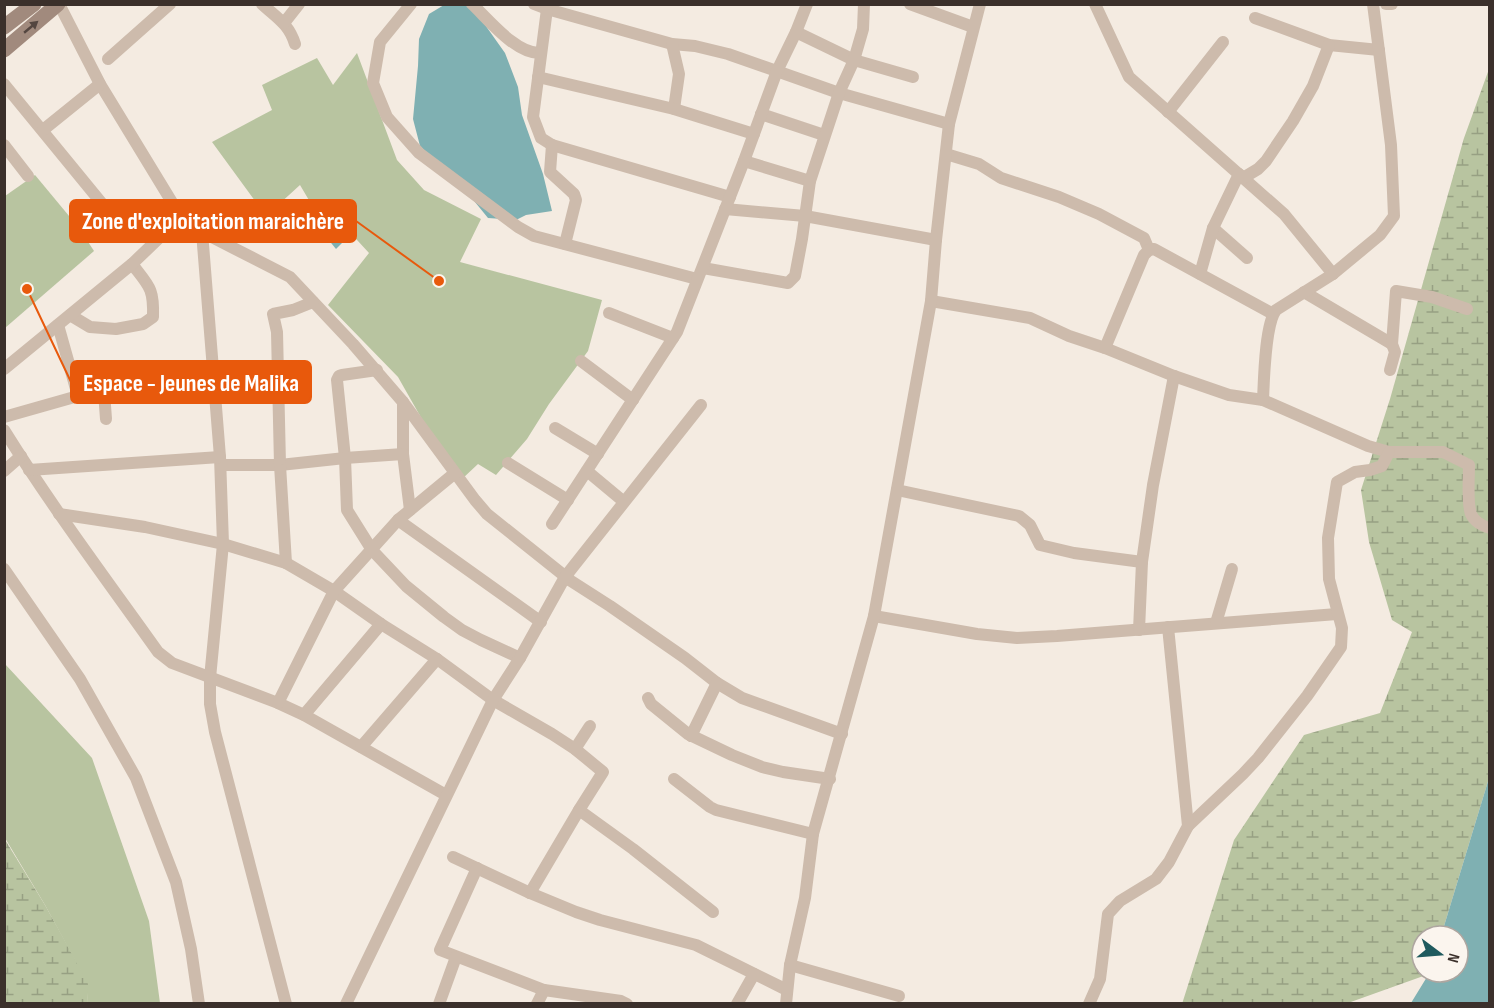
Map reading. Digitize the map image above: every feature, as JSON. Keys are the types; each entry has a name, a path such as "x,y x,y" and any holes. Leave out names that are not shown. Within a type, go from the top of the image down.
{"main road":[{"path":"4,27 34,4"},
{"path":"4,50 58,4"}],"street":[{"path":"58,4 100,84 181,217 202,232 290,277 403,402 487,514 565,576 685,658 717,683 742,698 842,734"},
{"path":"108,59 170,4"},
{"path":"262,4 291,31 295,44"},
{"path":"284,23 299,4"},
{"path":"411,4 380,42 373,83 387,117 419,153 518,227 534,236 565,244 700,273 788,283 795,276 810,181 824,135 854,60 863,30 864,4"},
{"path":"472,4 514,43 533,54 540,53"},
{"path":"534,4 672,44 695,46 728,54 839,93 949,124"},
{"path":"552,524 677,332 777,71 807,4"},
{"path":"910,4 973,27"},
{"path":"786,1004 786,990 805,897 813,834 874,616 931,301 949,124 980,4"},
{"path":"1095,4 1129,77 1284,214 1333,274"},
{"path":"1263,400 1269,327 1273,314 1333,274 1380,235 1394,216 1391,145 1373,4"},
{"path":"1386,4 1392,4"},
{"path":"547,9 533,117 542,138 552,145 728,203 936,240"},
{"path":"1255,18 1329,45 1379,50"},
{"path":"796,32 854,60 913,77"},
{"path":"1168,112 1223,42"},
{"path":"672,44 680,74 674,109"},
{"path":"1200,274 1213,228 1241,176 1258,169 1266,161 1293,121 1316,80 1329,45"},
{"path":"538,77 674,109 754,134"},
{"path":"4,84 104,206"},
{"path":"43,130 100,84"},
{"path":"761,114 824,135"},
{"path":"4,144 28,176"},
{"path":"552,145 550,172 574,194 576,200 565,244"},
{"path":"946,154 980,164 1001,178 1059,197 1099,214 1144,238 1149,250"},
{"path":"744,161 810,181"},
{"path":"4,369 132,264 181,217"},
{"path":"1213,228 1246,258"},
{"path":"202,232 220,461 223,544 210,678 210,704 215,732 286,1004"},
{"path":"1105,348 1144,255 1149,250 1154,249 1273,314"},
{"path":"70,315 90,327 116,329 142,324 153,317 150,288 132,264"},
{"path":"1390,370 1395,352 1392,344 1396,291 1432,297 1467,309"},
{"path":"1304,292 1392,344"},
{"path":"931,301 1030,318 1069,336 1174,376 1229,395 1263,400 1368,446 1389,452 1443,452 1468,465 1472,515 1482,526 1490,528"},
{"path":"286,563 280,465 278,347 273,314 293,310 313,302"},
{"path":"609,313 672,338"},
{"path":"58,325 78,396"},
{"path":"581,361 633,400"},
{"path":"376,370 342,375 337,380 345,458 347,510 372,549 406,586 462,630 520,658"},
{"path":"1139,630 1142,562 1153,485 1174,376"},
{"path":"4,417 78,396 214,380"},
{"path":"104,392 106,418"},
{"path":"403,402 403,454 410,510"},
{"path":"346,1004 493,699 520,658 565,576 700,405"},
{"path":"555,428 598,453"},
{"path":"4,430 59,514 158,652 172,663 304,715 446,795"},
{"path":"1089,1004 1100,979 1108,914 1120,901 1156,879 1169,862 1188,826 1258,758 1341,647 1342,628 1329,579 1328,538 1338,482 1355,472 1382,466 1389,452"},
{"path":"29,470 220,461 280,465 403,454"},
{"path":"4,471 21,456"},
{"path":"508,463 568,500"},
{"path":"587,471 624,501"},
{"path":"278,703 334,591 398,520 455,473"},
{"path":"897,490 1019,516 1030,525 1040,545 1074,553 1142,562"},
{"path":"59,514 145,527 223,544 286,563 334,591 493,699 575,749 603,772 530,893"},
{"path":"398,520 541,622"},
{"path":"4,569 80,679 136,778 176,882 191,949 199,1004"},
{"path":"1216,623 1232,569"},
{"path":"874,616 977,634 1017,638 1338,614"},
{"path":"304,715 381,624"},
{"path":"1168,627 1188,826"},
{"path":"361,747 437,659"},
{"path":"691,736 717,683"},
{"path":"648,698 651,704 691,736 732,755 783,772 830,779"},
{"path":"575,749 590,726"},
{"path":"674,779 717,810 813,834"},
{"path":"579,810 713,912"},
{"path":"453,857 530,893 600,920 696,945 786,990"},
{"path":"477,868 440,950 544,990 621,1001 627,1004"},
{"path":"439,1004 456,957"},
{"path":"790,965 899,996"},
{"path":"737,1004 754,974"},
{"path":"537,1004 544,990"}],"green space":[{"path":"357,53 397,160 424,190 481,219 460,262 602,300 588,351 549,404 527,439 496,475 478,464 462,479 423,421 398,377 328,305 369,253 346,228 313,207 300,185 266,216 212,142 272,110 262,85 317,58 333,85"},
{"path":"1489,69 1489,778 1445,924 1410,924 1410,981 1348,1003 1182,1004 1234,840 1304,735 1380,713 1412,632 1392,620 1369,542 1361,490 1390,399 1464,138"},
{"path":"35,175 79,228 94,251 5,328 5,196"},
{"path":"5,664 92,758 149,921 160,1003 87,1003 88,984 5,838"},
{"path":"4,838 89,984 87,1003 5,1003"}],"water":[{"path":"444,5 471,5 505,53 518,87 522,115 543,174 552,211 526,215 516,220 488,218 466,191 420,146 413,119 419,39 429,14"},
{"path":"330,225 345,240 336,249 323,233"},
{"path":"1489,778 1489,1003 1411,1003 1423,984 1470,984 1470,924 1445,924"}],"place":[{"name":"Zone d'exploitation maraichère","path":"439,281"},
{"name":"Espace - Jeunes de Malika","path":"27,289"}]}
